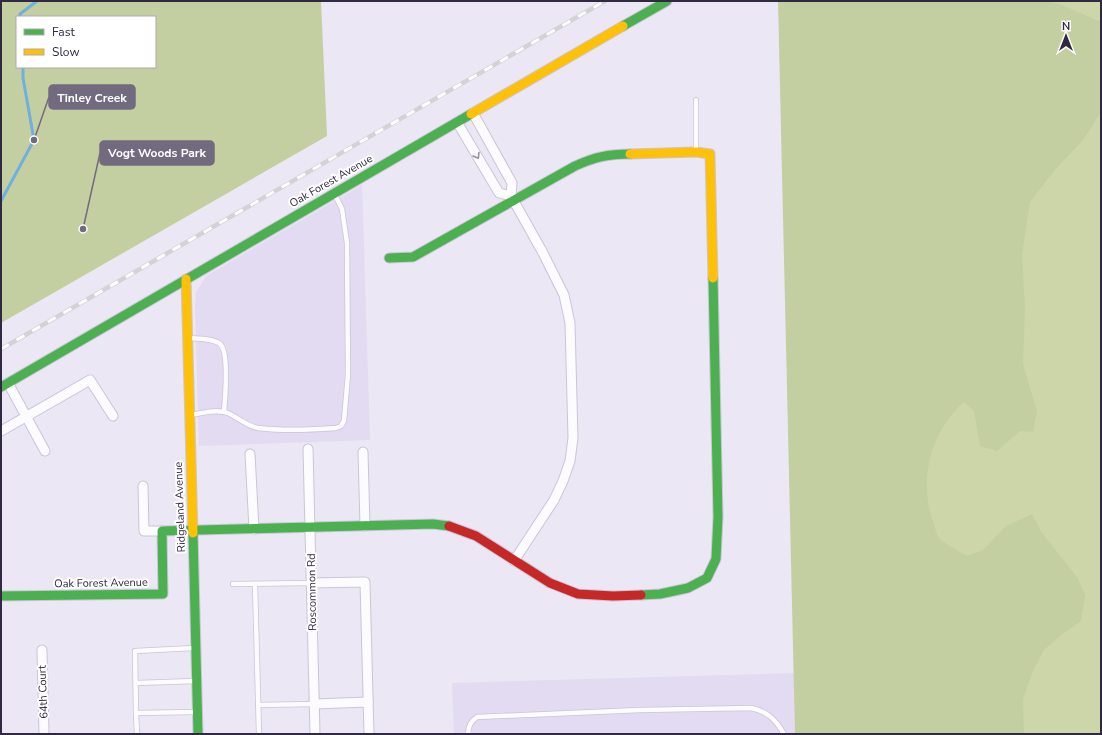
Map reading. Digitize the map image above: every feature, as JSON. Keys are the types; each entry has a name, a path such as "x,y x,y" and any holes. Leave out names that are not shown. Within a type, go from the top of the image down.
{"street":[{"name":"Oak Forest Avenue","path":"45,451 26,416 5,385 667,1"},
{"path":"473,113 512,183 512,198 564,295 570,323 573,438 570,460 563,481 554,500 514,561"},
{"path":"457,122 499,193 512,198"},
{"path":"143,486 144,531 433,524 452,528 476,536 550,583 578,594 613,596 660,594 688,588 707,578 716,559 718,517 710,154 696,152 614,154 593,158 512,198 414,257 389,258"},
{"name":"Ridgeland Avenue","path":"186,279 198,734"},
{"path":"1,430 90,380 113,416"},
{"name":"Roscommon Rd","path":"308,449 315,734"},
{"path":"363,452 365,526"},
{"path":"250,454 254,529"},
{"name":"Oak Forest Avenue","path":"1,596 163,594 162,531"},
{"path":"311,583 364,582 369,734"},
{"name":"64th Court","path":"42,650 44,734"},
{"path":"315,704 368,702"}],"lane":[{"path":"696,100 696,152"},
{"path":"189,415 224,412 246,425 257,428 279,430 336,428 344,421 346,412 348,374 347,243 342,209 334,194"},
{"path":"187,338 214,341 222,345 224,350 225,366 224,412"},
{"path":"233,584 311,583"},
{"path":"255,584 258,734"},
{"path":"137,734 135,651 196,648"},
{"path":"136,683 196,681"},
{"path":"258,705 315,704"},
{"path":"468,734 468,729 472,721 477,717 640,710 751,708 760,710 772,717 784,734"},
{"path":"136,713 197,712"}],"shaded area":[{"path":"362,185 370,440 199,446 195,305 196,293 206,276"},
{"path":"794,673 795,734 454,734 452,683"}],"green space":[{"path":"1,1 321,1 327,136 1,323"},
{"path":"778,1 1047,1 1062,5 1101,22 1100,113 1084,139 1054,171 1030,202 1022,255 1025,308 1023,364 1037,411 1033,432 1020,431 997,451 980,446 974,411 964,402 943,427 930,457 928,473 927,489 929,505 936,532 941,540 967,556 983,550 1006,526 1032,514 1042,533 1077,577 1085,595 1081,621 1044,650 1033,671 1023,699 1024,734 795,734"},
{"path":"795,1 1101,1 1101,734 804,734"}],"waterway":[{"path":"20,16 20,14 37,1"},
{"path":"1,201 34,140 23,78 23,68"}],"railway":[{"path":"1,349 605,1"}],"traffic: fast":[{"path":"623,26 667,1"},
{"path":"1,387 471,114"},
{"path":"389,258 413,257 575,166 589,160 602,157 630,154"},
{"path":"641,595 660,594 688,588 707,578 716,559 718,517 713,278"},
{"path":"1,596 163,594 162,531 433,524 449,526"},
{"path":"193,533 198,734"}],"traffic: slow":[{"path":"471,114 623,26"},
{"path":"630,154 696,152 710,154 713,278"},
{"path":"186,279 193,533"}],"traffic: jam":[{"path":"449,526 476,536 550,583 578,594 613,596 641,595"}],"place":[{"name":"Tinley Creek","path":"34,140"},
{"name":"Vogt Woods Park","path":"83,229"}]}
